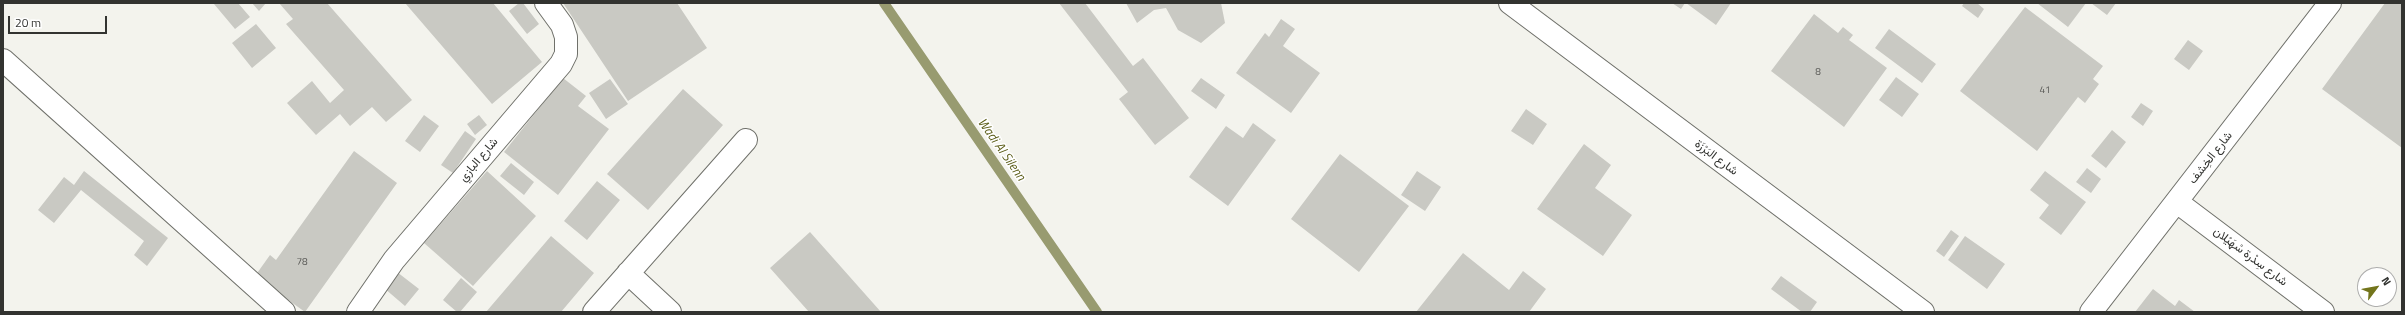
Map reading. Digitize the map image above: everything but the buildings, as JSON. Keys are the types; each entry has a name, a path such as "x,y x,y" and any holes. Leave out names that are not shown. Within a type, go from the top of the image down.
{"street":[{"name":"شارع البازي","path":"358,312 394,260 561,64 566,54 566,37 562,25 546,3"},
{"name":"شارع البَرْزَة","path":"1510,3 1923,312"},
{"name":"شارع الخِشف","path":"2091,312 2330,3"},
{"path":"3,60 284,312"},
{"path":"594,312 746,140"},
{"name":"شارع سِدْرة سْهَيْلان","path":"2177,202 2323,312"},
{"path":"628,273 670,312"}],"waterway":[{"name":"Wadi Al Silenn","path":"884,3 1097,312"}]}
